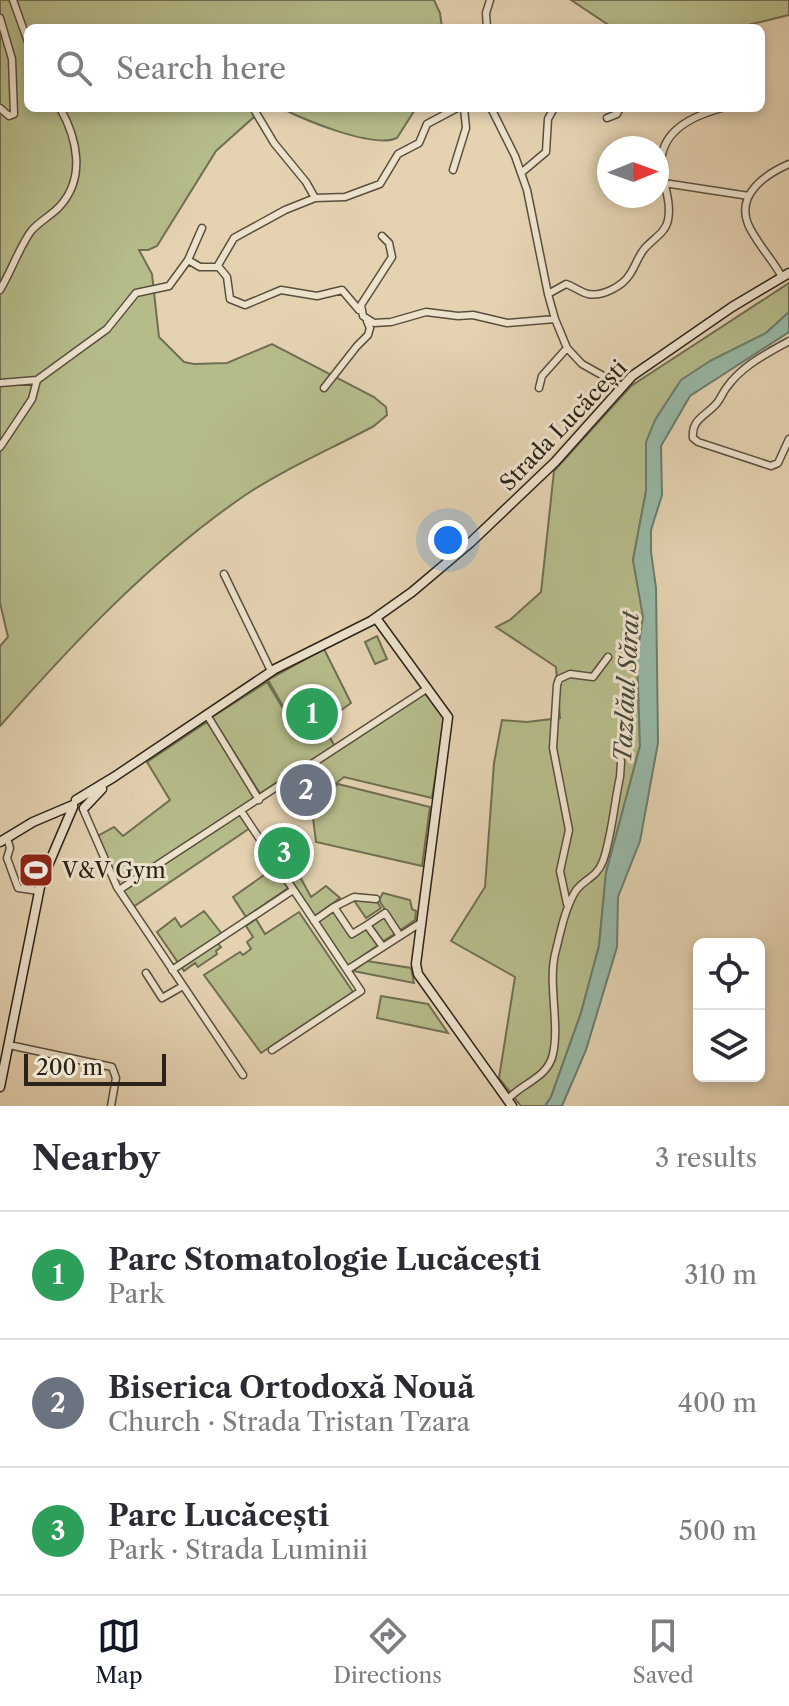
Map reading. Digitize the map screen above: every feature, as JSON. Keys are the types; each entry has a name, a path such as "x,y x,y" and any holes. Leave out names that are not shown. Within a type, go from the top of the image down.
{"main road":[{"name":"Strada Lucăcești","path":"0,1087 39,891 48,859 78,806 114,777 271,671 376,618 412,592 470,543 555,462 632,376 732,307 785,275"},
{"path":"376,618 444,710 449,726 416,964 422,983 510,1103"},
{"path":"3,840 78,806"}],"street":[{"path":"13,0 24,31"},
{"path":"487,24 490,0"},
{"path":"0,18 12,59 14,114 9,116 0,108"},
{"path":"0,290 32,230 58,208 73,187 74,136 62,112"},
{"path":"256,112 274,143 315,198"},
{"path":"218,266 231,240 238,235 315,198 345,197 380,184 398,154 419,143 427,124 450,112"},
{"path":"453,170 466,128 464,112"},
{"path":"493,112 532,203 548,294 567,348 582,364 623,387"},
{"path":"521,173 546,152 548,119 552,112"},
{"path":"607,118 618,112"},
{"path":"669,139 695,112"},
{"path":"785,275 748,223 749,196 762,178 789,164"},
{"path":"669,184 749,196"},
{"path":"548,294 566,284 587,294 600,294 625,281 641,254 668,221 667,208"},
{"path":"0,383 37,380 111,325 132,296 141,291 169,286 188,260 202,228"},
{"path":"361,313 363,301 392,257 389,243 382,236"},
{"path":"188,260 204,268 218,266"},
{"path":"218,266 227,277 230,299 237,303 253,303 281,290 313,296 342,290 370,328 368,335 324,388"},
{"path":"367,321 391,322 426,312 473,315 507,323 555,319"},
{"path":"789,341 752,361 726,387 719,402 697,421 693,438 771,466 778,463 789,439"},
{"path":"539,388 542,376 567,348"},
{"path":"0,447 32,399 37,380"},
{"path":"23,381 32,399"},
{"path":"224,574 271,671"},
{"path":"510,1103 516,1090 538,1078 547,1069 553,1053 553,963 565,923 566,890 560,871 569,830 553,748 557,685 559,679 570,674 593,677 608,657"},
{"path":"119,890 428,688"},
{"path":"207,715 259,800"},
{"path":"567,904 602,862 620,777 618,743"},
{"path":"78,806 119,890 243,1075"},
{"path":"241,811 361,991 272,1050"},
{"path":"3,840 10,848 3,860 12,866 18,888 39,891"},
{"path":"172,970 293,890"},
{"path":"314,921 354,897 376,899"},
{"path":"334,907 352,934 385,913 400,936"},
{"path":"347,970 422,922"},
{"path":"367,925 383,947"},
{"path":"146,973 162,998 183,986"},
{"path":"9,1045 112,1067 116,1078 111,1106"}],"shaded area":[{"path":"0,0 434,0 441,24 24,24 24,112 260,112 216,151 157,246 139,250 152,274 159,337 184,362 194,364 227,363 272,344 374,397 386,407 387,415 374,426 259,486 177,547 85,633 0,726 0,646 8,637 0,603"},
{"path":"571,0 789,0 789,15 752,24 607,24"},
{"path":"290,112 413,112 397,138 386,140 356,137"},
{"path":"789,283 789,312 766,333 710,361 646,442 646,491 633,560 644,618 637,656 640,746 606,873 599,946 581,1013 551,1097 545,1106 521,1106 499,1078 515,977 451,941 485,887 494,763 502,720 527,722 560,718 556,667 496,627 510,620 541,592 554,471 631,386"},
{"path":"789,312 789,332 690,396 661,446 662,495 651,530 656,588 658,743 640,841 618,897 617,947 586,1050 562,1106 545,1106 581,1013 599,946 606,873 640,746 637,656 643,617 633,560 646,491 646,442 655,420 681,380 710,361 766,333"},
{"path":"377,636 387,659 375,664 365,642"},
{"path":"324,649 351,703 322,724 337,750 425,690 445,715 432,798 344,777 334,785 327,784 315,765 261,795 212,717 267,682 301,738 268,680"},
{"path":"207,722 256,798 120,887 96,837 114,827 123,836 170,800 147,762"},
{"path":"338,784 430,807 422,866 316,842 313,818 326,786"},
{"path":"240,814 250,828 133,907 122,890"},
{"path":"274,868 288,888 246,917 233,897"},
{"path":"291,868 295,875 298,873 311,897 326,886 340,898 315,916 285,871"},
{"path":"383,893 410,900 412,909 416,911 415,920 399,931 379,900"},
{"path":"361,897 376,900 381,908 366,918 355,902"},
{"path":"334,909 351,935 366,927 378,945 348,966 317,920"},
{"path":"204,911 222,934 179,964 157,932 175,918 181,927"},
{"path":"299,912 353,992 261,1053 204,975 240,952 243,955 251,949 247,942 253,937 246,926 256,919 265,934"},
{"path":"384,915 396,933 382,942 370,924"},
{"path":"217,942 221,947 217,954 198,967 195,963 184,971 181,966"},
{"path":"367,961 411,968 414,983 353,971"},
{"path":"381,996 428,1004 448,1033 377,1018"}],"place":[{"name":"Parc Stomatologie Lucăcești","path":"312,714"},
{"name":"Biserica Ortodoxă Nouă","path":"306,790"},
{"name":"Parc Lucăcești","path":"284,853"},
{"name":"V&V Gym","path":"36,870"}],"water label":[{"name":"Tazlăul Sărat","path":"627,687"}]}
